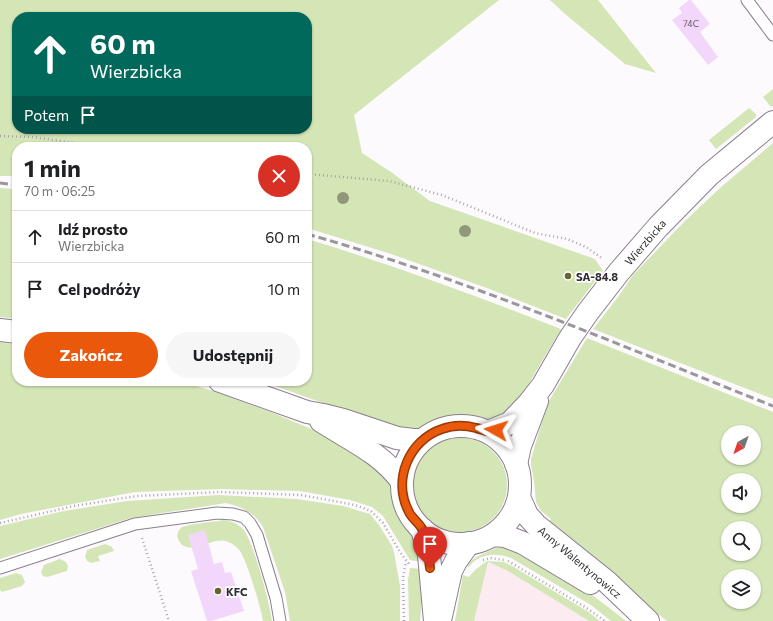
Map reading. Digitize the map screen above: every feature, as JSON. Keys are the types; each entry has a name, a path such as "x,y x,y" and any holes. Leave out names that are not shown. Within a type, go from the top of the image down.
{"main road":[{"name":"Wierzbicka","path":"488,432 510,423 529,404 543,385 577,328 619,272 658,227 709,175 773,122"},
{"path":"0,330 12,331"},
{"name":"Wierzbicka","path":"516,464 520,446 543,385"},
{"path":"234,386 307,412 343,420 397,438 422,440"},
{"path":"307,412 378,457 394,470 402,482"},
{"path":"440,621 451,571 456,561 475,552 481,540 492,535 507,522 519,497 520,483 513,457 505,446 488,432 475,428 454,426 440,429 422,440 409,457 402,482 408,512 422,529 431,536 475,552"},
{"name":"Anny Walentynowicz","path":"519,497 527,515 536,525 606,581 647,621"},
{"path":"422,529 429,555 435,621"},
{"name":"Anny Walentynowicz","path":"492,535 514,539 528,546 584,579 647,621"}],"lane":[{"path":"747,0 773,35"},
{"path":"0,568 138,524 217,513 233,514 244,517 250,523 257,535 276,598 280,621"}],"path":[{"path":"0,136 34,137 69,142"},
{"path":"312,174 389,181 442,195 535,233 567,239 579,243 606,261 619,272"},
{"path":"138,524 169,621"},
{"path":"475,552 490,558 507,560 580,604 605,621"},
{"path":"404,621 403,578 406,561"}],"shaded area":[{"path":"488,562 508,571 589,621 474,621"}],"green space":[{"path":"0,0 499,0 354,115 362,153 391,172 430,201 595,259 603,271 566,319 487,288 388,253 312,230 312,142 12,142 12,176 0,176"},
{"path":"550,0 598,0 656,73 625,64"},
{"path":"773,89 773,106 771,107 763,97"},
{"path":"749,108 756,114 756,117 716,149 709,140"},
{"path":"773,143 773,399 593,329 633,275 683,223 720,188"},
{"path":"0,188 12,189 12,318 0,317"},
{"path":"312,241 435,281 561,329 515,407 494,420 454,416 445,417 431,422 415,431 399,430 275,386 312,386"},
{"path":"587,338 773,412 773,621 667,621 547,525 551,519 541,511 536,502 531,465 531,459 544,415 541,414"},
{"path":"0,342 12,344 12,386 196,386 273,413 321,433 382,469 392,487 393,501 402,519 416,539 422,562 410,560 383,516 372,507 350,500 300,491 221,489 135,492 21,514 0,520"},
{"path":"460,438 478,442 493,452 503,467 507,485 503,503 493,518 478,528 460,532 442,528 427,518 417,503 413,485 417,467 427,452 442,442"},
{"path":"219,495 297,499 343,506 370,514 379,525 394,552 400,586 400,621 290,621 285,592 263,527 252,514 237,506 226,503 131,518 0,559 0,526 64,511 127,501"},
{"path":"223,520 238,525 247,535 260,573 272,621 263,621 250,574 243,556 236,546 227,542 219,541 200,546 187,547 182,545 178,539 178,532 181,528 194,524"},
{"path":"105,544 112,547 114,551 98,556 100,561 91,563 87,561 85,557 87,550"},
{"path":"496,548 505,548 524,557 528,552 578,585 626,621 611,621 591,605 511,558 498,555 489,555 476,560 467,568 475,558"},
{"path":"60,559 66,562 68,566 67,571 47,577 43,576 41,572 44,565"},
{"path":"487,561 504,562 512,566 587,611 600,621 589,621 508,571 488,562 474,621 455,621 463,575 469,577 475,570"},
{"path":"410,568 422,569 420,621 409,621 408,580"},
{"path":"16,573 22,575 25,582 22,586 2,592 0,590 0,578"}],"building":[{"path":"691,0 710,24 700,32 718,57 708,65 672,20 682,13 679,8"},
{"name":"KFC","path":"205,530 214,564 222,562 225,573 231,572 244,611 211,621 207,621 191,571 198,569 188,535"}],"railway":[{"path":"0,183 12,184"},
{"path":"312,236 425,271 484,292 773,406"}],"place":[{"name":"SA-84.8","path":"568,276"},
{"name":"KFC","path":"218,591"}],"route":[{"path":"430,568 429,555 422,529 408,512 402,490 405,466 409,457 422,440 440,429 454,426 468,426 488,432 496,430"}]}
